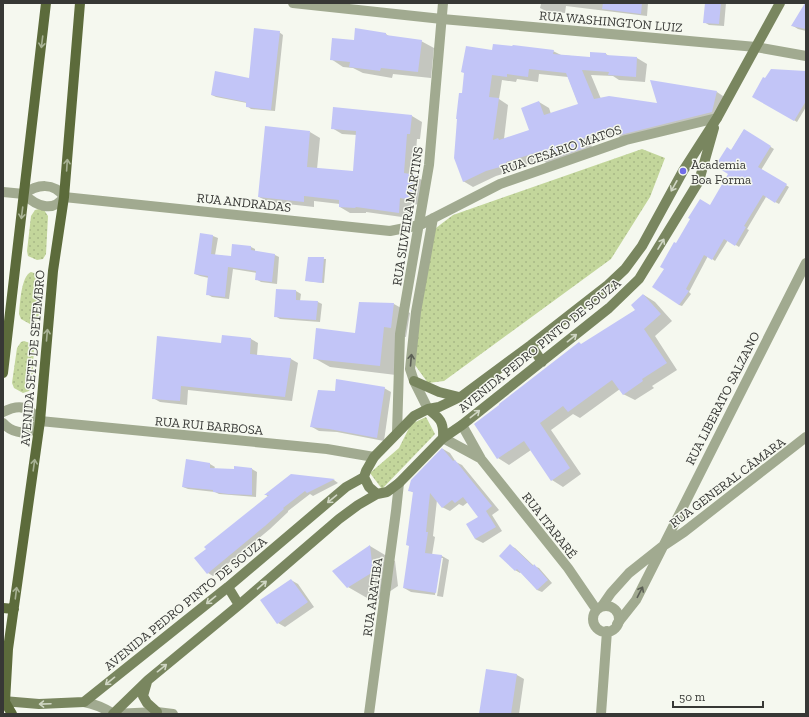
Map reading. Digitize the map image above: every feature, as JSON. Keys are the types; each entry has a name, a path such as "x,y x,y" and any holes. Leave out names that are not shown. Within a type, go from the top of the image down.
{"main road":[{"name":"AVENIDA SETE DE SETEMBRO","path":"3,373 46,3"},
{"name":"AVENIDA SETE DE SETEMBRO","path":"12,714 4,701 8,650 40,422 53,270 64,196 80,3"},
{"name":"AVENIDA PEDRO PINTO DE SOUZA","path":"84,702 228,587 346,487 364,477 369,464 374,457 414,416 428,409 439,407 459,397 531,345 608,285 625,269 642,246 683,171 718,118 780,3"},
{"name":"AVENIDA PEDRO PINTO DE SOUZA","path":"113,714 148,680 239,605 339,519 358,505 377,494 387,492 443,438 462,425 609,308 639,279 699,181 718,118"},
{"path":"531,345 542,362"},
{"path":"414,381 439,392 459,397"},
{"path":"428,409 439,417 444,427 443,438"},
{"path":"364,477 369,487 377,494"},
{"path":"228,587 239,605"},
{"path":"3,608 14,609"},
{"path":"148,680 143,696 157,712"},
{"path":"4,701 39,704 84,702"}],"street":[{"name":"RUA WASHINGTON LUIZ","path":"293,3 442,19 756,48 806,56"},
{"name":"RUA SILVEIRA MARTINS","path":"397,433 400,334 420,225 429,165 444,3"},
{"name":"RUA CESÁRIO MATOS","path":"420,225 500,184 626,140 718,118"},
{"path":"3,192 24,194 37,204 48,206 57,205 64,196 61,192 50,186 40,186 31,189 24,194"},
{"name":"RUA ANDRADAS","path":"64,196 390,231 420,225"},
{"name":"RUA SILVEIRA MARTINS","path":"428,409 414,381 410,369 413,334 433,218"},
{"name":"RUA LIBERATO SALZANO","path":"663,546 806,263"},
{"path":"3,412 22,407 31,411 40,422 34,429 26,433 12,430 3,423"},
{"name":"RUA RUI BARBOSA","path":"40,422 335,450 374,457"},
{"name":"RUA ITARARÉ","path":"462,425 481,459 599,608"},
{"name":"RUA ITARARÉ","path":"443,438 481,459"},
{"name":"RUA GENERAL CÂMARA","path":"599,608 629,573 806,438"},
{"name":"RUA ARATIBA","path":"369,714 399,482"},
{"name":"RUA GENERAL CÂMARA","path":"617,624 636,600 663,546"},
{"path":"607,606 614,609 618,616 617,624 615,628 607,631 599,630 594,623 593,616 599,608 607,606"},
{"path":"601,714 607,631"},
{"path":"84,702 103,708 113,714 157,712 173,714"}],"green space":[{"path":"642,149 665,158 650,197 611,259 444,381 428,383 412,361 432,231 453,215"},
{"path":"35,210 44,210 48,216 46,254 43,259 37,260 28,256 27,251 31,216"},
{"path":"31,272 37,274 40,279 39,318 30,324 21,319 19,314 23,284"},
{"path":"24,341 30,343 34,348 32,386 29,391 23,393 14,388 12,383 17,348 21,342"},
{"path":"426,417 435,434 382,489 370,473 399,448 411,424"}],"building":[{"path":"603,3 642,3 641,14 602,9"},
{"path":"705,3 721,3 719,24 703,23"},
{"path":"805,3 806,29 791,26"},
{"path":"254,28 280,31 271,110 246,107 246,102 211,95 215,71 249,78"},
{"path":"355,28 386,33 386,35 422,40 418,72 381,68 380,71 349,67 350,62 330,60 332,38 354,40"},
{"path":"493,44 554,50 553,54 590,57 590,52 606,53 606,55 637,57 636,77 608,75 609,72 582,70 594,99 609,96 657,103 650,80 717,91 712,112 616,136 612,127 582,139 585,148 541,162 538,152 506,162 507,165 486,171 463,182 454,158 459,93 462,93 464,73 461,72 466,46 492,50","holes":["529,69 566,73 578,104 544,115 539,101 521,108 529,130 499,140 498,138 493,140 499,98 489,97 492,75 507,77 507,74 528,77"]},
{"path":"771,69 806,71 806,101 794,121 752,97 763,77 765,78"},
{"path":"333,107 412,115 410,134 407,134 404,173 416,175 413,200 400,198 399,213 356,207 339,207 339,200 304,196 304,202 258,197 265,126 310,131 307,167 353,171 356,131 331,129"},
{"path":"744,129 771,146 758,167 787,184 775,203 763,195 744,226 746,227 735,246 724,239 712,260 704,255 686,289 689,291 679,305 652,287 664,269 660,267 674,242 676,243 690,219 688,218 700,199 710,205 728,174 715,166 727,147 731,150"},
{"path":"200,233 213,235 211,254 231,256 232,244 251,246 251,250 275,254 272,282 255,280 256,271 228,267 225,297 206,295 208,276 194,274"},
{"path":"308,257 324,257 322,283 305,281"},
{"path":"276,289 296,290 296,300 318,301 316,320 274,317"},
{"path":"643,294 661,314 644,329 667,363 642,379 643,381 623,395 612,380 568,412 563,406 540,423 570,468 551,481 524,441 497,459 474,424 579,342 581,344 635,310 631,305"},
{"path":"359,302 394,303 391,328 384,327 380,366 313,359 316,328 355,333"},
{"path":"222,335 251,338 250,354 291,358 285,397 181,386 180,401 152,399 157,336 221,343"},
{"path":"336,379 385,387 377,438 310,427 318,390 335,391"},
{"path":"442,448 453,461 455,460 492,506 486,511 496,527 475,539 466,524 478,517 463,497 455,503 452,500 442,508 430,493 426,532 428,532 425,553 442,555 436,593 403,588 409,546 406,545 413,492 408,491 411,480"},
{"path":"186,459 210,463 210,468 234,469 234,466 252,468 252,495 228,494 213,492 213,490 182,487"},
{"path":"291,474 335,479 307,493 305,491 283,508 284,509 265,526 207,574 194,558 206,549 204,547 269,495 264,495"},
{"path":"510,544 533,566 534,564 548,580 537,590 517,569 515,571 499,556"},
{"path":"370,545 373,572 347,588 332,571"},
{"path":"291,579 308,602 277,624 260,600"},
{"path":"486,669 517,674 511,714 479,714"}],"place":[{"name":"Academia Boa Forma","path":"683,171"}]}
